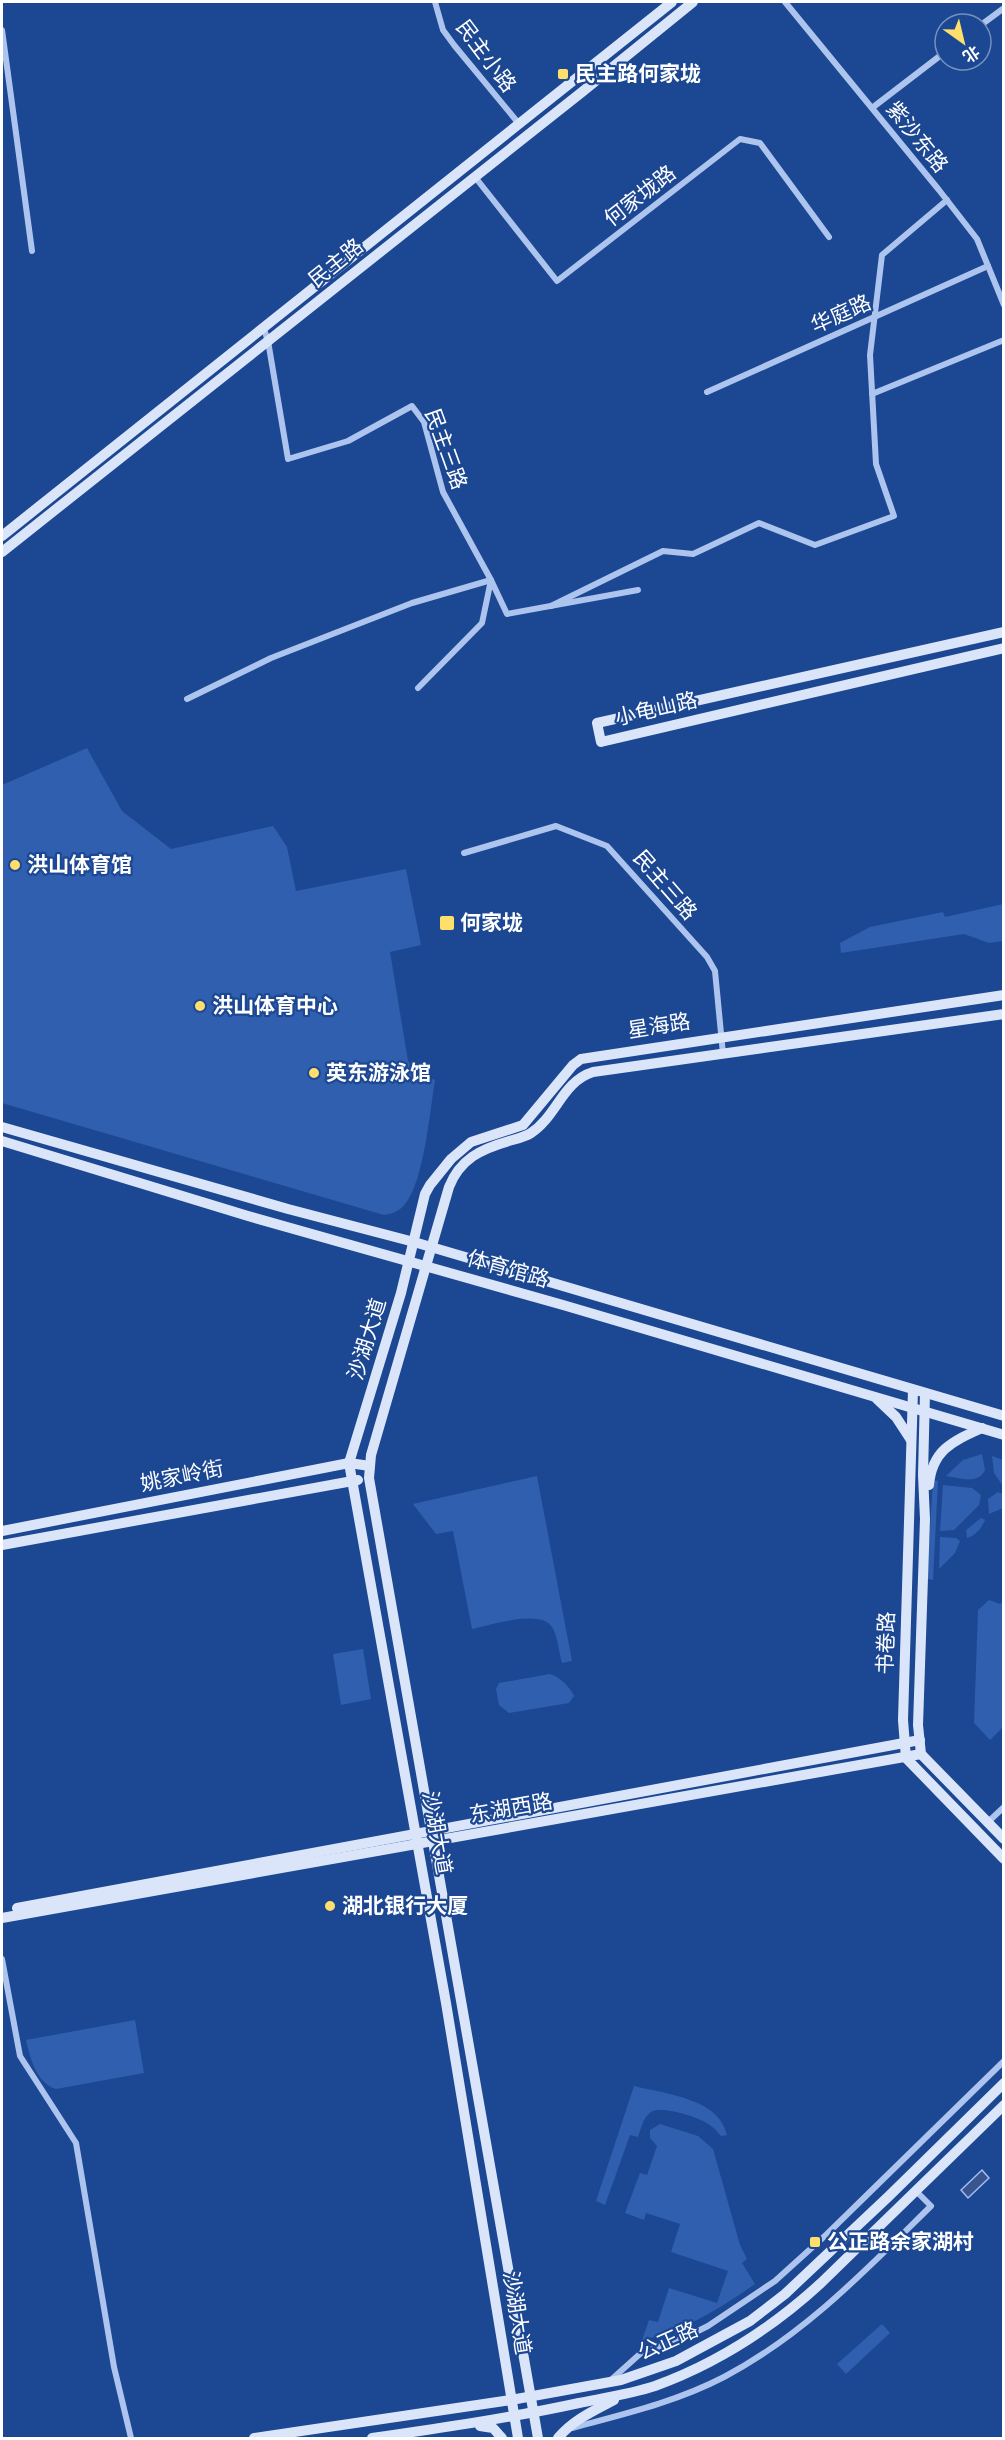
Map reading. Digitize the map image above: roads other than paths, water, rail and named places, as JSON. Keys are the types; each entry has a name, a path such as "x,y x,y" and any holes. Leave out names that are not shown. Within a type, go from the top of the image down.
{"main road":[{"name":"民主路","path":"2,536 672,2"},
{"name":"民主路","path":"2,552 693,2"},
{"name":"小龟山路","path":"1004,632 597,723 601,742 1004,648"},
{"name":"星海路","path":"414,1242 425,1194 435,1177 451,1159 471,1142 523,1125 573,1065 581,1059 1004,994"},
{"name":"星海路","path":"432,1248 449,1187 462,1165 482,1149 531,1133 580,1078 604,1069 723,1055 1004,1014"},
{"name":"体育馆路","path":"2,1127 288,1209 414,1242 1004,1416"},
{"name":"体育馆路","path":"2,1141 248,1216 1004,1435"},
{"name":"沙湖大道","path":"414,1242 350,1463 418,1839 518,2439"},
{"name":"沙湖大道","path":"432,1248 371,1455 369,1478 538,2439"},
{"name":"书卷路","path":"906,1758 904,1744 913,1390"},
{"name":"书卷路","path":"921,1754 925,1393"},
{"path":"874,1397 897,1417 911,1440"},
{"path":"924,1496 929,1484 931,1468 938,1455 956,1441 982,1428"},
{"name":"姚家岭街","path":"2,1531 350,1463 370,1466"},
{"name":"姚家岭街","path":"2,1545 369,1478"},
{"name":"东湖西路","path":"431,1837 920,1740"},
{"path":"921,1754 1004,1839"},
{"name":"东湖西路","path":"2,1911 921,1754"},
{"path":"906,1758 1004,1859"},
{"name":"东湖西路","path":"2,1918 418,1839"},
{"name":"公正路","path":"254,2439 608,2383 676,2361 730,2333 768,2308 889,2196 1004,2083"},
{"name":"公正路","path":"372,2439 514,2417 629,2393 680,2376 756,2336 793,2308 1004,2105"},
{"path":"558,2439 566,2429 585,2415 629,2393"},
{"path":"442,2428 447,2430 490,2426 502,2439"}],"street":[{"name":"民主小路","path":"435,2 443,30 520,125"},
{"name":"紫沙东路","path":"784,2 977,239 1004,305"},
{"path":"2,30 32,251"},
{"path":"872,108 933,61"},
{"name":"何家垅路","path":"475,177 557,281 740,139 760,143 829,237"},
{"path":"551,606 663,551 693,555 759,523 815,545 894,516 876,464 870,355 882,255 947,200"},
{"name":"华庭路","path":"707,392 988,266"},
{"name":"民主三路","path":"264,329 288,459 348,441 412,406 424,422 443,492 507,614 551,606"},
{"path":"872,394 1004,340"},
{"path":"187,699 271,658 412,603 491,580 482,623 418,688"},
{"path":"551,606 638,590"},
{"name":"民主三路","path":"464,853 556,826 607,846 707,957 715,970 723,1055"},
{"path":"987,1822 1004,1807"},
{"path":"2,1959 20,2056 76,2144 114,2367 131,2439"},
{"path":"608,2383 641,2353 684,2338 775,2281 1004,2061"},
{"path":"566,2429 664,2403 722,2378 749,2363 820,2312 931,2206 916,2191"}],"place":[{"name":"民主路何家垅","path":"563,74"},
{"name":"洪山体育馆","path":"15,865"},
{"name":"何家垅","path":"447,923"},
{"name":"洪山体育中心","path":"200,1006"},
{"name":"英东游泳馆","path":"314,1073"},
{"name":"湖北银行大厦","path":"330,1906"},
{"name":"公正路余家湖村","path":"815,2242"}]}
